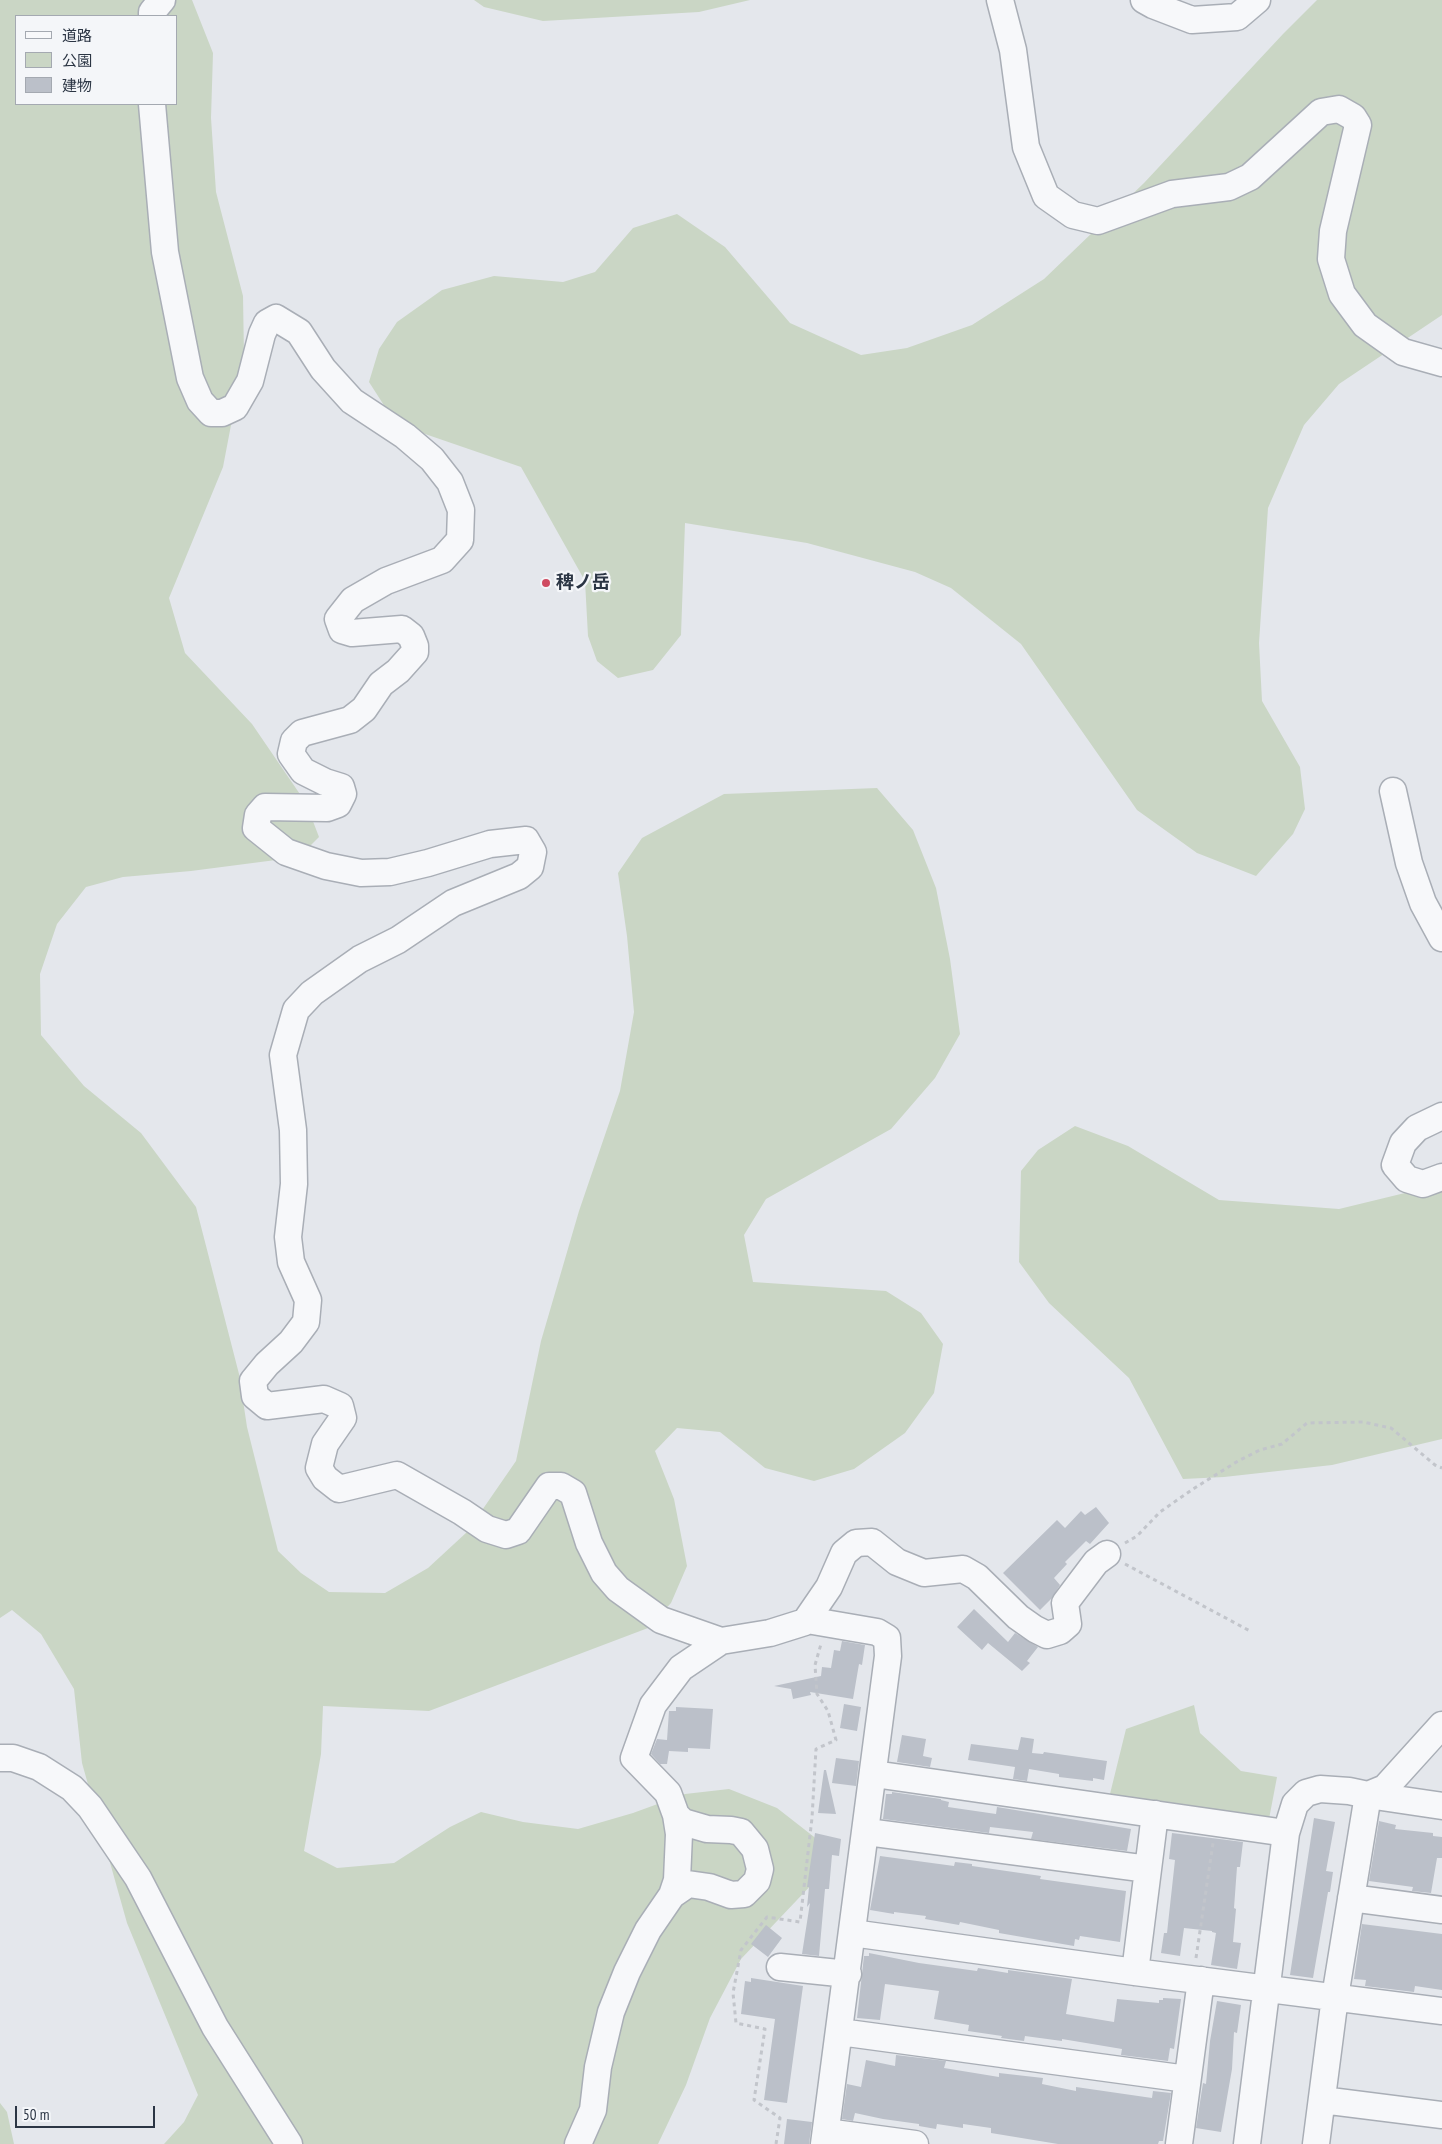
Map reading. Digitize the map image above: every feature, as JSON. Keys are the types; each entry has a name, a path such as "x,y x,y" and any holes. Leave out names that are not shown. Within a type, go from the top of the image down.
{"street":[{"path":"1000,0 1013,50 1026,147 1046,196 1074,215 1098,221 1172,194 1229,187 1250,177 1321,112 1339,109 1353,117 1358,125 1333,231 1332,258 1342,294 1365,325 1403,352 1442,363"},
{"path":"1144,0 1192,20 1237,17 1257,0"},
{"path":"152,105 165,252 190,378 200,401 211,413 222,413 235,407 250,381 262,334 267,323 276,318 299,332 323,369 352,401 405,436 432,458 450,482 461,510 460,540 442,560 386,581 353,600 338,619 342,630 352,633 402,629 411,636 415,646 415,652 381,684 364,709 350,720 302,733 294,741 291,754 303,771 341,788 343,794 338,804 327,808 265,807 258,815 256,828 286,852 326,866 361,873 390,872 428,863 490,844 526,840 532,852 530,867 519,876 453,903 398,940 360,959 312,993 296,1010 283,1055 293,1130 294,1184 288,1237 291,1262 308,1300 306,1322 291,1342 267,1364 253,1381 255,1396 267,1406 324,1399 340,1406 343,1418 325,1444 319,1468 325,1478 339,1489 397,1475 487,1528 506,1536 518,1531 549,1486 561,1486 573,1494 589,1543 604,1573 618,1589 661,1620 721,1641"},
{"path":"1393,791 1409,863 1423,903 1442,938"},
{"path":"1442,1116 1417,1128 1403,1143 1395,1165 1407,1179 1423,1184 1442,1177"},
{"path":"817,1622 828,1587 844,1553 856,1543 872,1542 897,1562 924,1573 963,1569 977,1577 1018,1617 1047,1635 1060,1631 1068,1624 1065,1603 1096,1562 1107,1554"},
{"path":"577,2143 593,2110 598,2067 611,2012 627,1972 648,1930 672,1895 677,1880 679,1834 676,1815 668,1793 634,1758 653,1705 681,1668 721,1641 770,1632 805,1622 817,1622 877,1632 887,1638 888,1656 867,1832 825,2138 915,2144"},
{"path":"1368,1795 1385,1788 1442,1725"},
{"path":"0,1758 13,1758 39,1767 72,1788 90,1807 138,1878 215,2027 289,2144"},
{"path":"874,1774 1286,1833"},
{"path":"1247,2144 1286,1833 1295,1804 1306,1793 1320,1789 1349,1791 1442,1806"},
{"path":"1316,2144 1335,1997 1368,1795"},
{"path":"1135,1972 1155,1814"},
{"path":"672,1895 688,1884 709,1887 731,1896 744,1894 757,1881 760,1869 755,1849 741,1832 707,1829 683,1822 676,1815"},
{"path":"867,1832 1148,1869"},
{"path":"1351,1898 1442,1910"},
{"path":"852,1932 1135,1972 1442,2011"},
{"path":"780,1967 848,1974"},
{"path":"1179,2144 1197,1979"},
{"path":"840,2032 1187,2080"},
{"path":"1322,2100 1442,2115"}],"path":[{"path":"1107,1554 1137,1536 1160,1512 1193,1490 1238,1461 1260,1450 1282,1444 1307,1423 1363,1422 1390,1428 1442,1468"},
{"path":"1107,1554 1250,1631"},
{"path":"776,2144 780,2118 754,2100 765,2029 736,2023 733,1993 741,1950 767,1918 800,1922 812,1818 816,1749 836,1740 828,1711 817,1694 815,1665 817,1622"},
{"path":"1197,1979 1216,1823"}],"green space":[{"path":"0,0 192,0 213,53 211,118 216,192 243,296 244,357 223,467 169,598 185,653 252,724 306,803 319,837 299,857 191,871 123,877 86,887 57,924 40,974 41,1035 84,1086 141,1133 196,1207 239,1374 247,1427 278,1551 301,1573 329,1592 385,1593 428,1568 467,1532 516,1461 541,1341 579,1211 620,1091 634,1012 627,936 618,873 642,838 724,794 877,788 913,830 936,888 950,959 960,1034 935,1078 891,1129 766,1199 744,1235 753,1282 886,1291 921,1313 943,1344 934,1393 905,1433 854,1469 814,1481 765,1468 720,1432 677,1428 655,1451 674,1499 687,1566 671,1603 648,1628 429,1711 323,1706 321,1754 304,1851 337,1868 394,1863 450,1827 481,1812 523,1822 578,1829 633,1813 685,1794 729,1789 777,1808 818,1840 815,1881 741,1959 710,2018 686,2085 658,2144 164,2144 184,2122 198,2095 127,1923 82,1763 74,1689 41,1634 12,1610 0,1618"},
{"path":"474,0 750,0 699,12 543,21 484,7"},
{"path":"1317,0 1442,0 1442,315 1339,384 1304,425 1268,508 1259,643 1262,701 1300,767 1305,809 1293,834 1256,876 1197,853 1137,810 1021,644 951,588 915,572 807,543 685,523 681,635 653,670 618,678 597,661 588,636 585,581 521,467 396,424 369,382 379,349 397,322 442,290 494,276 563,282 595,272 633,228 677,214 725,247 790,323 861,355 907,348 972,325 1044,279 1144,183"},
{"path":"1075,1126 1128,1146 1219,1200 1339,1209 1442,1184 1442,1439 1332,1465 1224,1477 1183,1479 1129,1378 1049,1303 1019,1262 1021,1171 1038,1150"},
{"path":"1194,1705 1200,1733 1241,1771 1277,1777 1269,1819 1109,1798 1126,1729"},
{"path":"0,2103 7,2112 14,2144 0,2144"}],"building":[{"path":"1096,1507 1109,1523 1090,1544 1086,1541 1065,1562 1067,1564 1054,1578 1060,1585 1051,1599 1040,1610 1003,1573 1057,1520 1065,1528 1081,1511 1085,1515"},
{"path":"974,1609 1008,1642 1015,1633 1038,1647 1027,1661 1030,1663 1022,1671 988,1643 982,1650 957,1627"},
{"path":"842,1641 865,1645 862,1665 859,1664 853,1699 810,1692 811,1695 793,1699 791,1689 774,1686 821,1676 822,1667 831,1668 834,1650 840,1651"},
{"path":"844,1704 861,1707 857,1731 840,1728"},
{"path":"676,1707 713,1709 710,1749 688,1748 688,1752 669,1751 667,1764 660,1764 651,1754 657,1739 667,1740 669,1711 676,1711"},
{"path":"902,1735 926,1739 923,1756 932,1758 930,1767 897,1762"},
{"path":"1021,1737 1034,1739 1032,1753 1043,1754 1044,1752 1107,1761 1104,1780 1093,1778 1093,1781 1059,1777 1059,1774 1029,1769 1027,1781 1013,1779 1015,1767 968,1760 971,1744 1018,1750"},
{"path":"836,1758 859,1761 856,1786 832,1783"},
{"path":"824,1770 826,1770 836,1814 818,1813"},
{"path":"892,1792 941,1799 949,1802 948,1807 996,1814 997,1807 1131,1829 1127,1851 1031,1839 1033,1832 990,1827 989,1833 883,1819 886,1794 892,1794"},
{"path":"1314,1818 1335,1822 1326,1871 1333,1872 1313,1978 1290,1975"},
{"path":"1379,1821 1396,1825 1395,1829 1433,1833 1433,1836 1442,1837 1442,1858 1437,1858 1431,1893 1412,1891 1413,1887 1369,1881"},
{"path":"815,1833 841,1839 839,1856 832,1855 829,1889 825,1889 819,1956 802,1954 810,1903 807,1907 809,1887 807,1887"},
{"path":"1172,1833 1243,1842 1240,1867 1237,1867 1234,1908 1236,1909 1233,1942 1241,1943 1237,1969 1211,1965 1216,1933 1212,1931 1184,1928 1180,1956 1161,1953 1164,1933 1167,1933 1175,1860 1169,1859"},
{"path":"880,1856 954,1866 955,1862 972,1864 972,1866 1041,1876 1040,1879 1126,1891 1120,1942 1080,1936 1079,1940 1075,1939 1074,1946 999,1933 999,1930 960,1922 959,1925 925,1919 926,1916 870,1910"},
{"path":"1362,1924 1442,1934 1442,1990 1415,1986 1414,1992 1365,1986 1366,1980 1354,1979"},
{"path":"766,1925 782,1938 768,1957 751,1944"},
{"path":"869,1953 919,1963 977,1971 978,1968 1008,1973 1008,1970 1072,1979 1066,2014 1114,2022 1117,1999 1159,2003 1159,2000 1163,2000 1163,1998 1181,1999 1174,2049 1170,2048 1168,2061 1121,2055 1122,2049 1062,2039 1062,2041 1025,2036 1024,2041 968,2031 969,2025 934,2019 939,1991 885,1984 880,2020 857,2018 864,1956 869,1956"},
{"path":"751,1978 803,1986 787,2103 764,2100 775,2019 741,2014 745,1981 751,1982"},
{"path":"1217,2001 1241,2005 1237,2033 1234,2032 1232,2069 1221,2132 1196,2128 1203,2083 1206,2084 1210,2041"},
{"path":"896,2055 946,2061 944,2068 999,2077 999,2073 1043,2078 1042,2084 1076,2091 1076,2087 1152,2098 1153,2091 1171,2093 1163,2141 1159,2141 1158,2144 1058,2144 991,2133 991,2128 963,2124 963,2128 937,2124 936,2129 919,2126 919,2124 855,2113 853,2121 842,2119 847,2084 861,2087 866,2060 895,2066"},
{"path":"787,2119 812,2122 809,2144 784,2144"}],"place":[{"name":"稗ノ岳","path":"546,583"}]}
